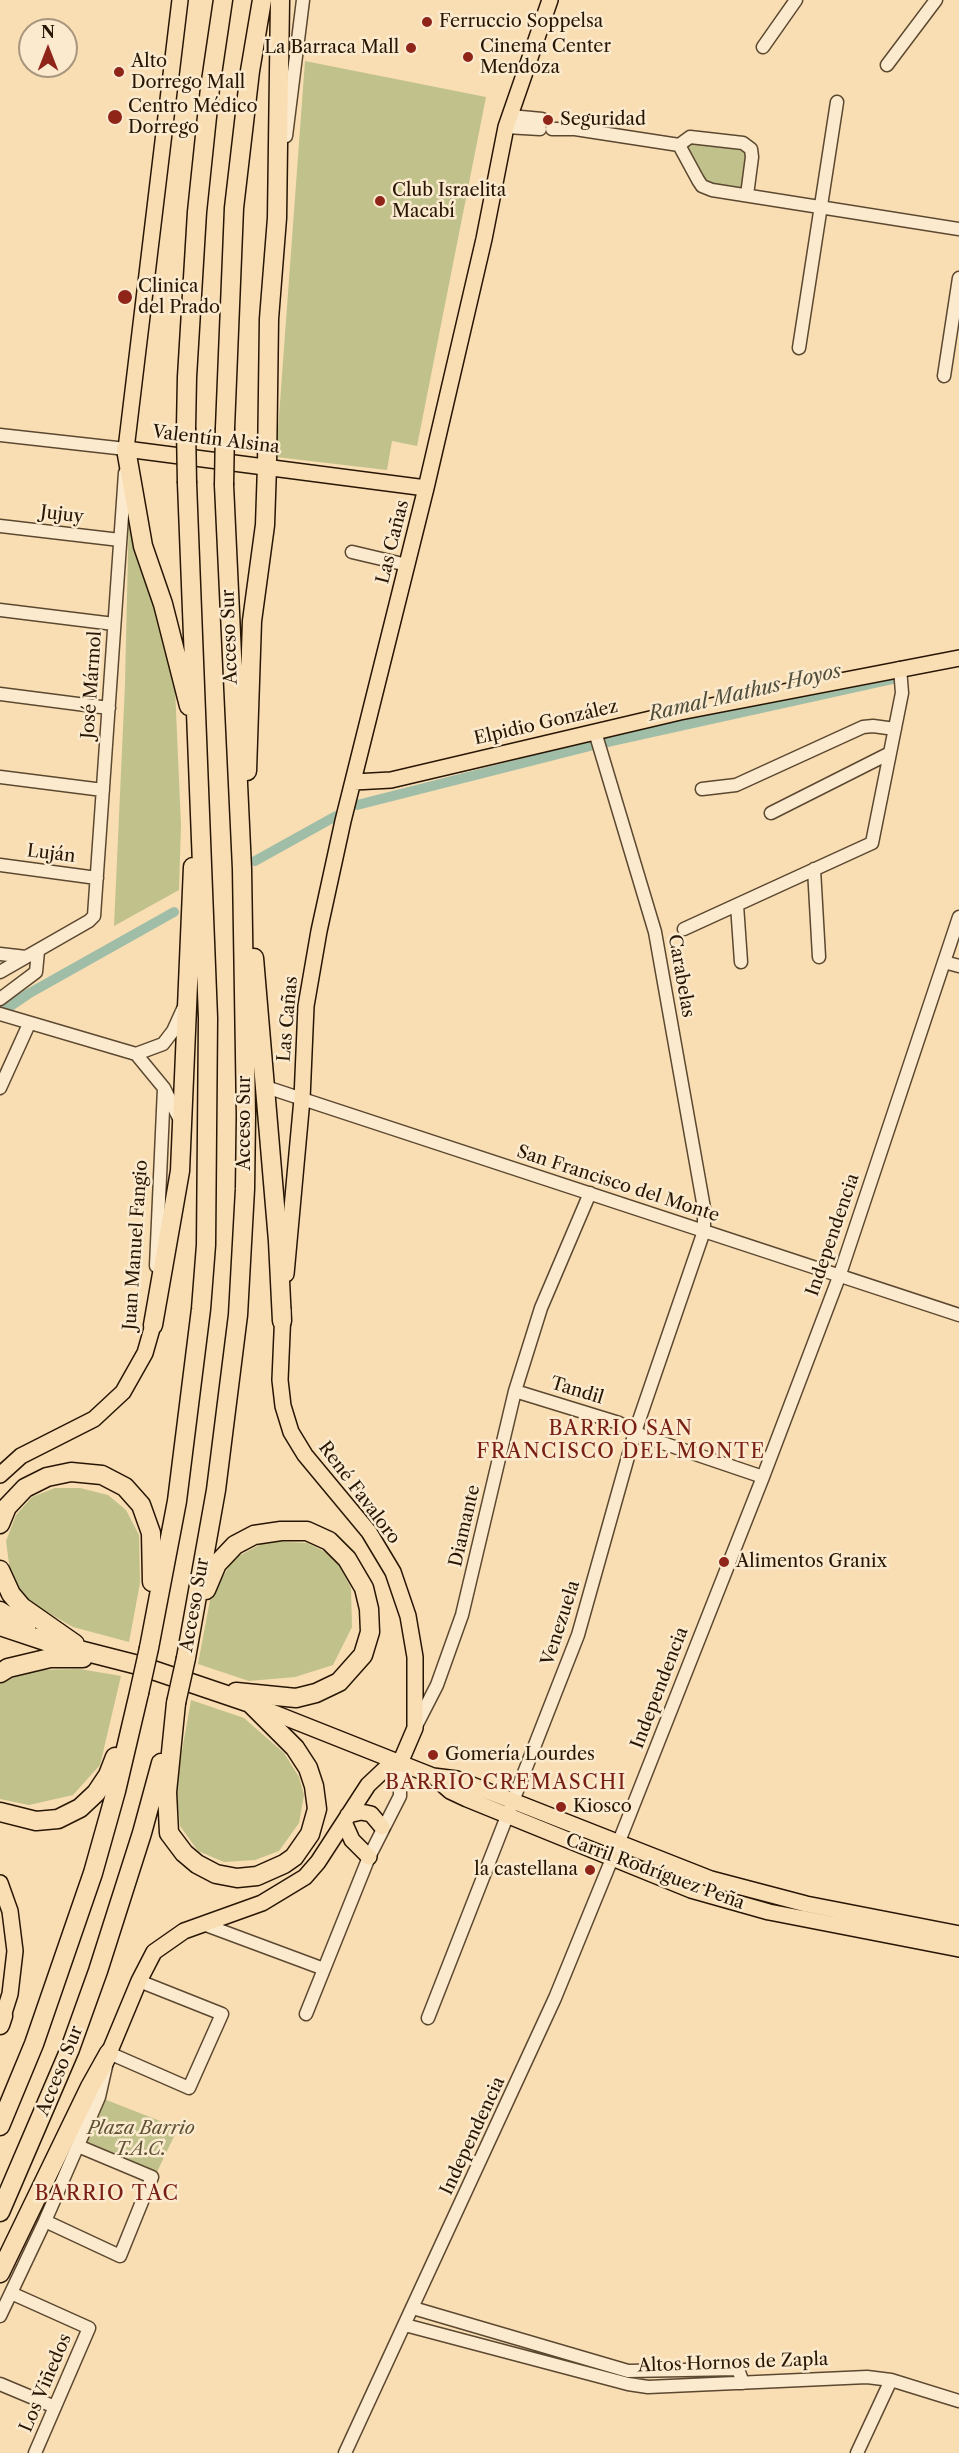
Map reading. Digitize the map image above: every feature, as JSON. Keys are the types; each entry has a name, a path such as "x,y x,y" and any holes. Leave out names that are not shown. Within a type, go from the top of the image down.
{"highway":[{"name":"Acceso Sur","path":"0,2126 34,2044 90,1882 116,1791 149,1648 177,1501 201,1309 206,1245 208,1040 199,790 200,761 187,483 187,367 197,212 210,88 223,0"},
{"name":"Acceso Sur","path":"0,2212 70,2049 98,1971 142,1833 176,1703 216,1490 241,1279 246,1116 241,866 224,485 234,208 248,83 262,0"},
{"path":"280,0 277,218 269,319 265,525 252,621 241,866 257,985 282,1321"},
{"path":"126,449 143,546 179,666 200,761"},
{"path":"153,1325 171,1235 183,1127 190,892 199,790"},
{"path":"0,1524 7,1507 25,1488 47,1477 71,1472 102,1475 125,1487 141,1505 151,1533 153,1555 149,1648"},
{"path":"186,1658 208,1582 216,1564 235,1545 254,1535 281,1531 307,1531 329,1541 347,1559 364,1588 369,1609 370,1632 363,1655 354,1669 339,1682 316,1693 296,1698 210,1688"},
{"path":"0,1570 11,1594 22,1607 83,1651"},
{"path":"0,1611 48,1642"},
{"path":"0,1626 48,1642 116,1659"},
{"path":"0,1640 48,1642"},
{"path":"0,1673 50,1658 116,1659"},
{"name":"Carril Rodríguez Peña","path":"116,1659 250,1703"},
{"path":"0,1812 36,1821 58,1819 80,1808 96,1793 108,1774 139,1693"},
{"path":"176,1703 167,1792 166,1814 169,1833 184,1853 197,1864 216,1874 237,1878 257,1876 272,1871 294,1857 310,1834 317,1809 308,1768 295,1749 250,1703"},
{"path":"0,2273 109,2053"}],"main road":[{"path":"126,449 180,0"},
{"name":"Las Cañas","path":"302,1099 308,995 343,821 426,488 484,238 508,121 550,0"},
{"name":"Valentín Alsina","path":"126,449 426,488"},
{"name":"Elpidio González","path":"354,782 391,780 595,732 900,668 959,658"},
{"name":"René Favaloro","path":"302,1099 282,1321 279,1380 291,1431 323,1479 369,1532 393,1572 402,1594 416,1657 414,1728 400,1763"},
{"name":"Juan Manuel Fangio","path":"0,1475 21,1456 94,1419 123,1392 145,1353 153,1325"},
{"name":"Carril Rodríguez Peña","path":"250,1703 433,1776 457,1779 513,1802 615,1852 731,1902 959,1949"},
{"path":"109,2053 139,1981 154,1952 168,1940 203,1924 262,1903 289,1888 318,1862 374,1778 386,1768 400,1763"},
{"name":"Carril Rodríguez Peña","path":"433,1776 450,1791 507,1816 615,1852 736,1887 806,1904 959,1934"},
{"path":"346,1819 361,1812 371,1814 382,1827"},
{"path":"346,1819 352,1840 369,1857"},
{"path":"0,1883 10,1911 15,1951 10,1994 1,2021"}],"street":[{"path":"277,218 303,0"},
{"path":"763,47 796,0"},
{"path":"887,65 936,0"},
{"path":"799,348 837,102"},
{"path":"508,121 679,145 690,137 743,143 751,148 747,195"},
{"path":"679,145 702,186 712,190 959,229"},
{"path":"944,376 959,278"},
{"name":"Valentín Alsina","path":"0,435 126,449"},
{"name":"José Mármol","path":"38,951 90,921 94,916 126,449"},
{"name":"Jujuy","path":"0,526 120,540"},
{"path":"352,552 407,565"},
{"path":"0,610 114,624"},
{"path":"684,929 872,843 902,693 900,668"},
{"path":"0,694 109,708"},
{"path":"702,789 736,785 863,727 895,729"},
{"name":"Carabelas","path":"595,732 655,932 704,1208 704,1232"},
{"path":"771,813 890,753"},
{"path":"0,777 103,790"},
{"name":"Luján","path":"0,865 97,878"},
{"path":"814,869 819,957"},
{"path":"737,905 741,962"},
{"name":"Independencia","path":"345,2453 555,1998 615,1852 763,1477 838,1277 959,916"},
{"path":"0,972 38,951"},
{"path":"0,999 36,972 38,951"},
{"path":"0,954 26,957"},
{"path":"944,962 959,966"},
{"path":"0,1014 136,1054 156,1048 168,1039 177,1023 187,992"},
{"path":"0,1088 29,1024"},
{"path":"136,1054 164,1088 183,1127"},
{"name":"San Francisco del Monte","path":"266,1087 959,1315"},
{"name":"Juan Manuel Fangio","path":"153,1325 164,1088"},
{"name":"Diamante","path":"414,1728 437,1684 462,1615 515,1391 541,1308 590,1193"},
{"name":"Venezuela","path":"428,2018 579,1635 634,1432 704,1232"},
{"name":"Tandil","path":"515,1391 619,1423 634,1432 763,1477"},
{"path":"306,2014 382,1827 402,1793 400,1763"},
{"path":"203,1924 324,1969"},
{"path":"0,2316 45,2221 99,2097 109,2053 189,2088 222,2014 139,1981"},
{"path":"45,2221 120,2256 152,2177 78,2146"},
{"name":"Los Viñedos","path":"10,2293 89,2328 35,2453"},
{"path":"413,2308 628,2371 738,2369 743,2383"},
{"name":"Altos Hornos de Zapla","path":"405,2325 628,2384 648,2387 867,2377 891,2380 959,2401"},
{"path":"857,2453 891,2380"},
{"path":"0,2384 55,2408"}],"green space":[{"name":"Club Israelita Macabí","path":"305,61 486,97 417,446 392,441 387,470 276,457"},
{"path":"690,137 751,149 747,195 712,190 679,145"},
{"path":"129,509 152,603 169,648 175,688 181,825 179,890 114,926 125,684"},
{"path":"55,1488 80,1488 108,1495 126,1510 139,1535 140,1583 129,1642 73,1627 23,1598 10,1571 6,1541 16,1515 32,1497"},
{"path":"267,1541 307,1543 334,1556 351,1588 352,1627 333,1665 295,1677 249,1681 198,1664 210,1600 233,1559"},
{"path":"80,1669 121,1676 100,1765 73,1795 29,1805 0,1799 0,1683 30,1670"},
{"path":"191,1700 244,1718 284,1753 299,1777 304,1795 299,1823 279,1851 255,1860 224,1862 198,1851 180,1826 176,1785"},
{"name":"Plaza Barrio T.A.C.","path":"104,2099 178,2128 157,2172 85,2141"}],"waterway":[{"name":"Ramal Mathus Hoyos","path":"607,742 892,679"},
{"name":"Ramal Mathus Hoyos","path":"357,805 590,746"},
{"name":"Ramal Mathus Hoyos","path":"255,861 336,816"},
{"name":"Ramal Mathus Hoyos","path":"6,1009 28,994 174,912"}],"place":[{"name":"Ferruccio Soppelsa","path":"427,22"},
{"name":"La Barraca Mall","path":"411,48"},
{"name":"Cinema Center Mendoza","path":"468,57"},
{"name":"Alto Dorrego Mall","path":"119,72"},
{"name":"Centro Médico Dorrego","path":"115,117"},
{"name":"Seguridad","path":"548,120"},
{"name":"Club Israelita Macabí","path":"380,201"},
{"name":"Clinica del Prado","path":"125,297"},
{"name":"Alimentos Granix","path":"724,1562"},
{"name":"Gomería Lourdes","path":"433,1755"},
{"name":"Kiosco","path":"561,1807"},
{"name":"la castellana","path":"590,1870"}],"district":[{"name":"BARRIO SAN FRANCISCO DEL MONTE","path":"621,1440"},
{"name":"BARRIO CREMASCHI","path":"506,1783"},
{"name":"BARRIO TAC","path":"107,2194"}]}
